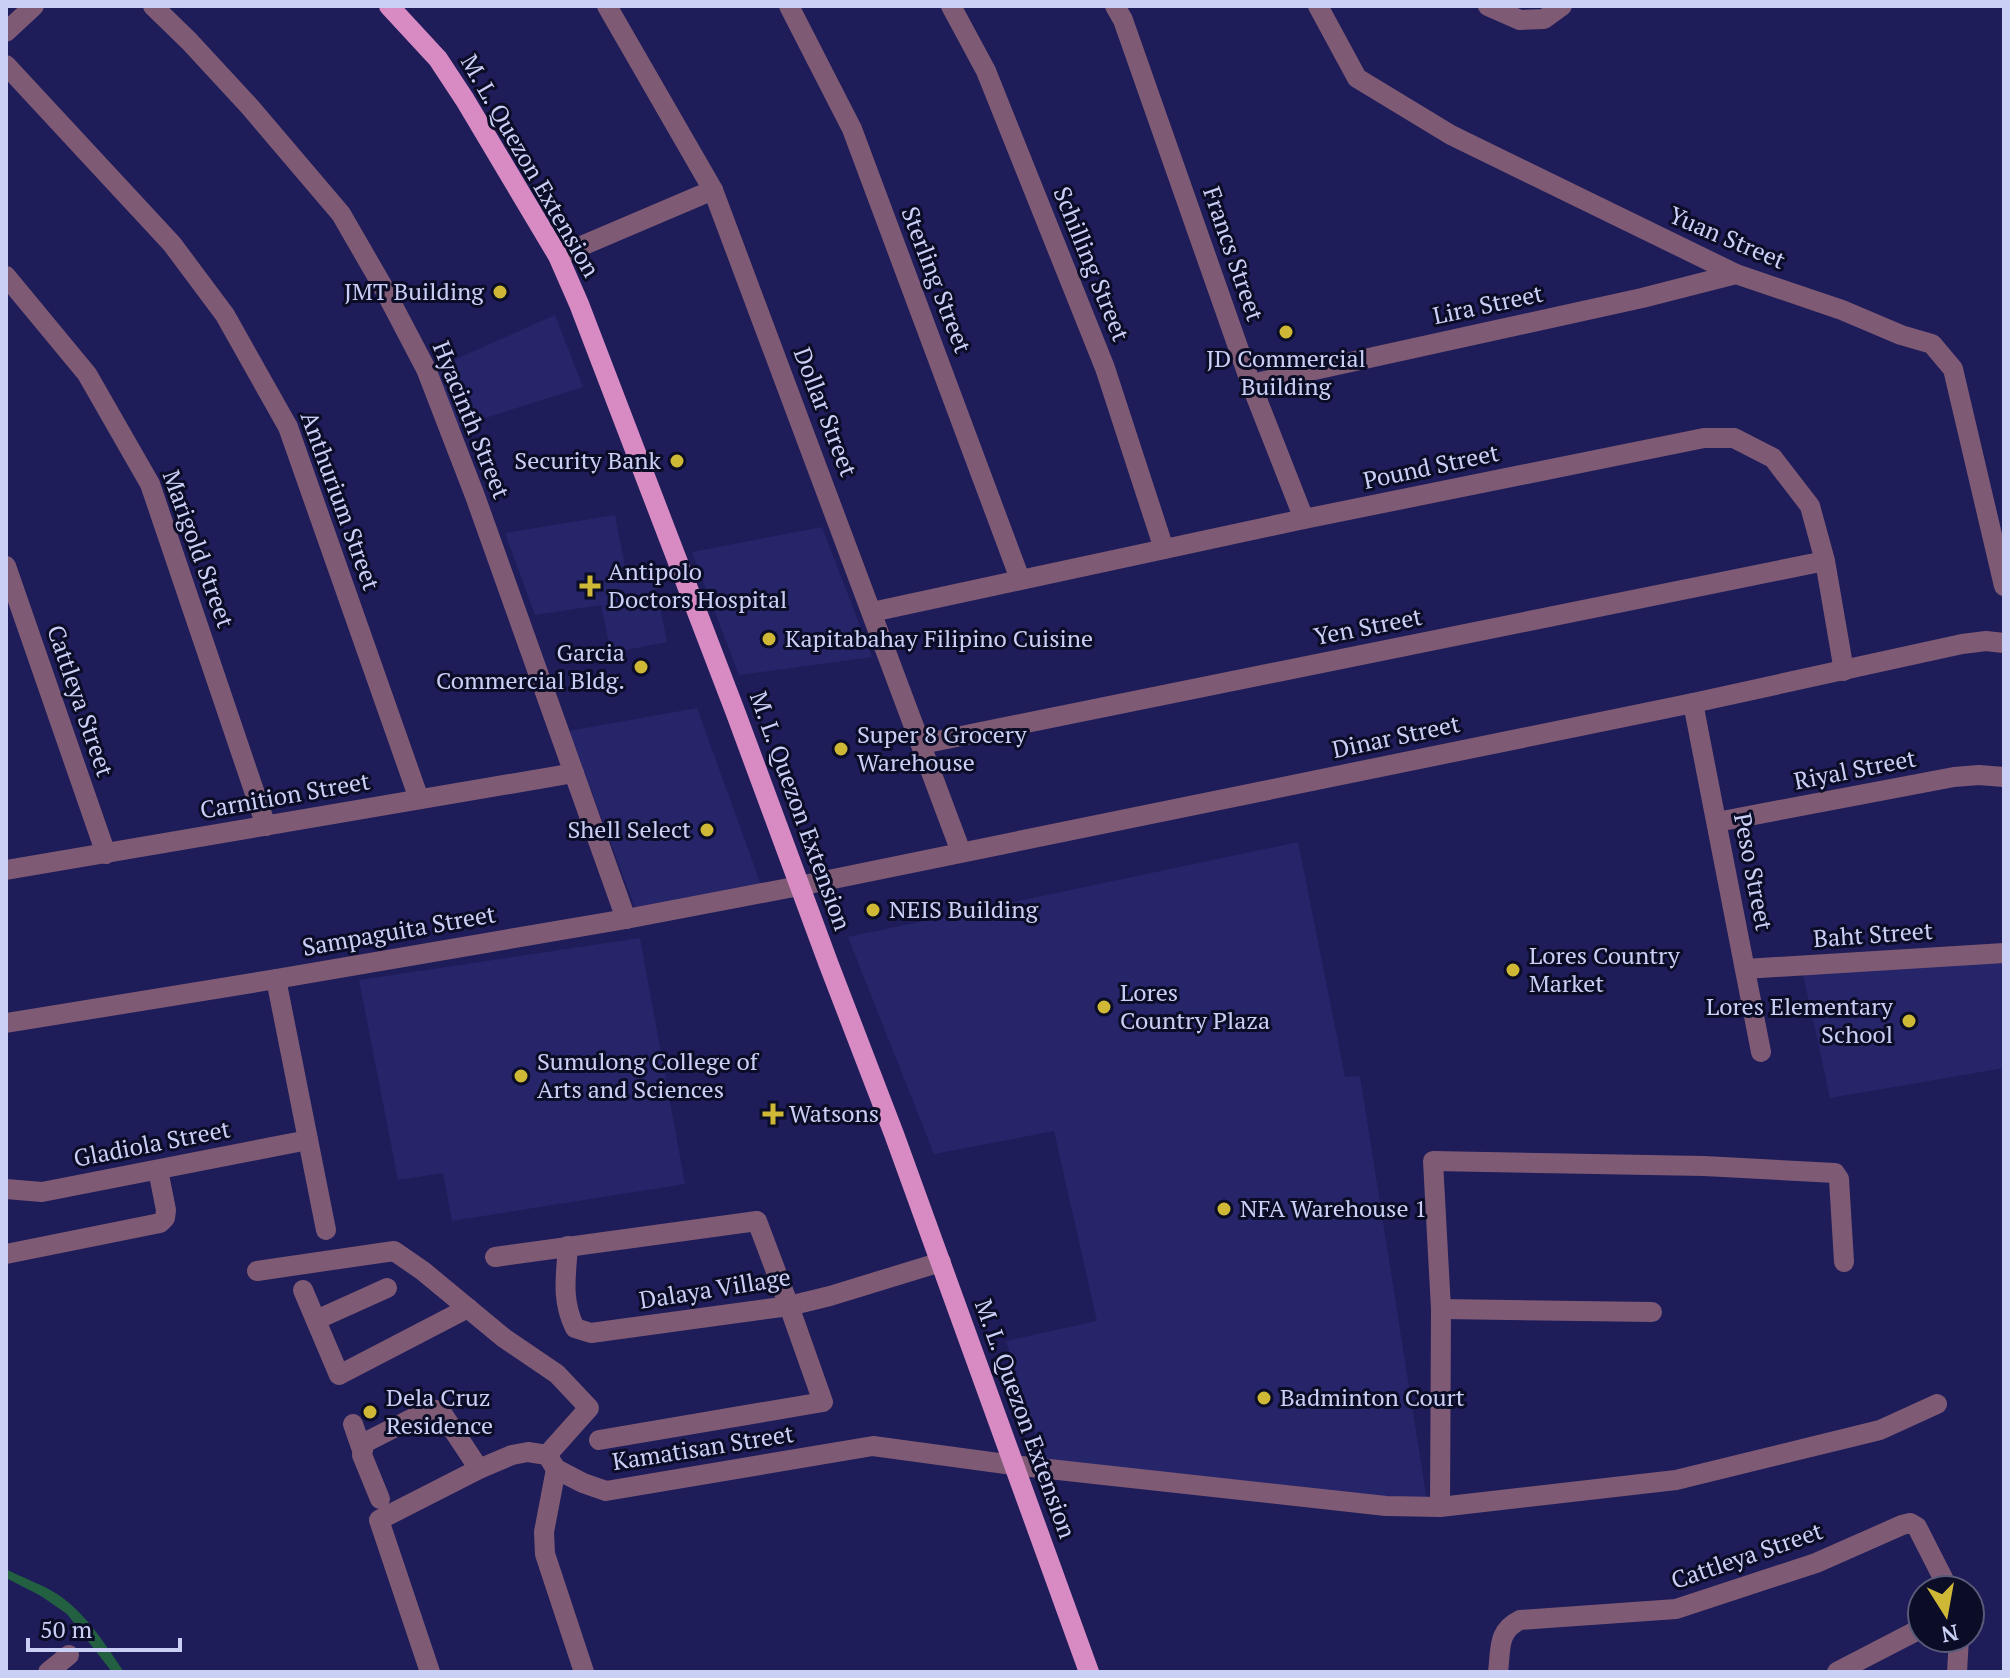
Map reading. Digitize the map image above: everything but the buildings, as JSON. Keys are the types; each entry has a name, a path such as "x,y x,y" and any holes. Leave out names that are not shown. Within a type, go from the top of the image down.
{"main road":[{"name":"M. L. Quezon Extension","path":"389,6 438,59 465,100 558,256 579,304 941,1262 1089,1672"}],"street":[{"path":"6,32 34,6"},
{"name":"Hyacinth Street","path":"153,6 250,107 341,214 426,369 475,496 626,919"},
{"name":"Dollar Street","path":"607,6 713,190 961,852"},
{"name":"Sterling Street","path":"789,6 852,129 1020,579"},
{"name":"Schilling Street","path":"951,6 986,71 1105,368 1164,549"},
{"name":"Francs Street","path":"1115,6 1123,20 1251,384 1304,519"},
{"name":"Yuan Street","path":"1318,6 1357,78 1451,135 1736,274 1932,344 1953,369 2004,586"},
{"path":"1488,6 1520,20 1544,19 1562,6"},
{"name":"Anthurium Street","path":"6,65 172,244 225,315 288,427 419,799"},
{"path":"558,256 713,190"},
{"name":"Lira Street","path":"1251,384 1641,299 1736,274"},
{"name":"Marigold Street","path":"6,276 87,374 150,484 266,826"},
{"name":"Pound Street","path":"872,612 1304,519 1704,438 1734,438 1773,458 1810,506 1825,561 1844,671"},
{"name":"Yen Street","path":"922,744 1825,561"},
{"name":"Cattleya Street","path":"6,566 106,854"},
{"name":"Dinar Street","path":"799,886 1693,703 1962,644 1986,641 2004,643"},
{"name":"Peso Street","path":"1693,703 1761,1052"},
{"name":"Carnition Street","path":"6,870 574,773"},
{"name":"Riyal Street","path":"1717,822 1954,777 2004,777"},
{"name":"Sampaguita Street","path":"6,1023 626,919 799,886"},
{"name":"Baht Street","path":"1745,969 2004,953"},
{"path":"276,979 326,1230"},
{"name":"Gladiola Street","path":"7,1191 42,1192 308,1140"},
{"path":"1440,1507 1441,1309 1433,1161 1704,1166 1832,1172 1839,1179 1844,1262"},
{"path":"6,1254 160,1223 165,1218 166,1210 158,1170"},
{"path":"495,1257 757,1221 823,1402 599,1440"},
{"name":"Dalaya Village","path":"568,1246 567,1312 575,1328 591,1333 789,1306 941,1262"},
{"path":"257,1271 394,1251 504,1338 557,1374 589,1408 552,1462 544,1532 545,1554 584,1672"},
{"path":"316,1320 387,1288"},
{"path":"303,1290 339,1375 468,1308"},
{"path":"1441,1309 1652,1312"},
{"name":"Kamatisan Street","path":"430,1672 379,1520 479,1469 512,1455 528,1452 552,1462 583,1483 606,1491 873,1446 1013,1465 1386,1506 1440,1507 1676,1480 1880,1430 1937,1404"},
{"path":"362,1450 368,1441 425,1412 436,1410 442,1413 479,1469"},
{"path":"353,1424 380,1499"},
{"name":"Cattleya Street","path":"1498,1672 1502,1635 1509,1626 1520,1620 1676,1609 1816,1563 1910,1523 1917,1527 1941,1574"},
{"path":"1837,1672 1906,1636"},
{"path":"48,1672 69,1655"}],"shaded area":[{"path":"555,315 583,387 457,427 436,368"},
{"name":"Antipolo Doctors Hospital","path":"615,515 625,567 651,562 667,642 611,653 601,605 535,615 505,533"},
{"path":"822,527 872,657 739,675 692,552"},
{"path":"697,708 761,885 635,908 569,731"},
{"path":"1298,842 1345,1077 1360,1076 1427,1501 1044,1462 1006,1341 1097,1321 1054,1131 934,1154 848,937"},
{"name":"Sumulong College of Arts and Sciences","path":"640,938 685,1184 452,1221 443,1173 398,1180 359,980"},
{"name":"Lores Elementary School","path":"2004,962 2004,1068 1830,1098 1803,974"},
{"path":"6,1569 52,1591 74,1607 124,1672 112,1672 67,1614 6,1578"}],"place":[{"name":"JMT Building","path":"500,292"},
{"name":"JD Commercial Building","path":"1286,332"},
{"name":"Security Bank","path":"677,461"},
{"name":"Antipolo Doctors Hospital","path":"590,586"},
{"name":"Kapitabahay Filipino Cuisine","path":"769,639"},
{"name":"Garcia Commercial Bldg.","path":"641,667"},
{"name":"Super 8 Grocery Warehouse","path":"841,749"},
{"name":"Shell Select","path":"707,830"},
{"name":"NEIS Building","path":"873,910"},
{"name":"Lores Country Market","path":"1513,970"},
{"name":"Lores Country Plaza","path":"1104,1007"},
{"name":"Lores Elementary School","path":"1909,1021"},
{"name":"Sumulong College of Arts and Sciences","path":"521,1076"},
{"name":"Watsons","path":"773,1114"},
{"name":"NFA Warehouse 1","path":"1224,1209"},
{"name":"Badminton Court","path":"1264,1398"},
{"name":"Dela Cruz Residence","path":"370,1412"}]}
